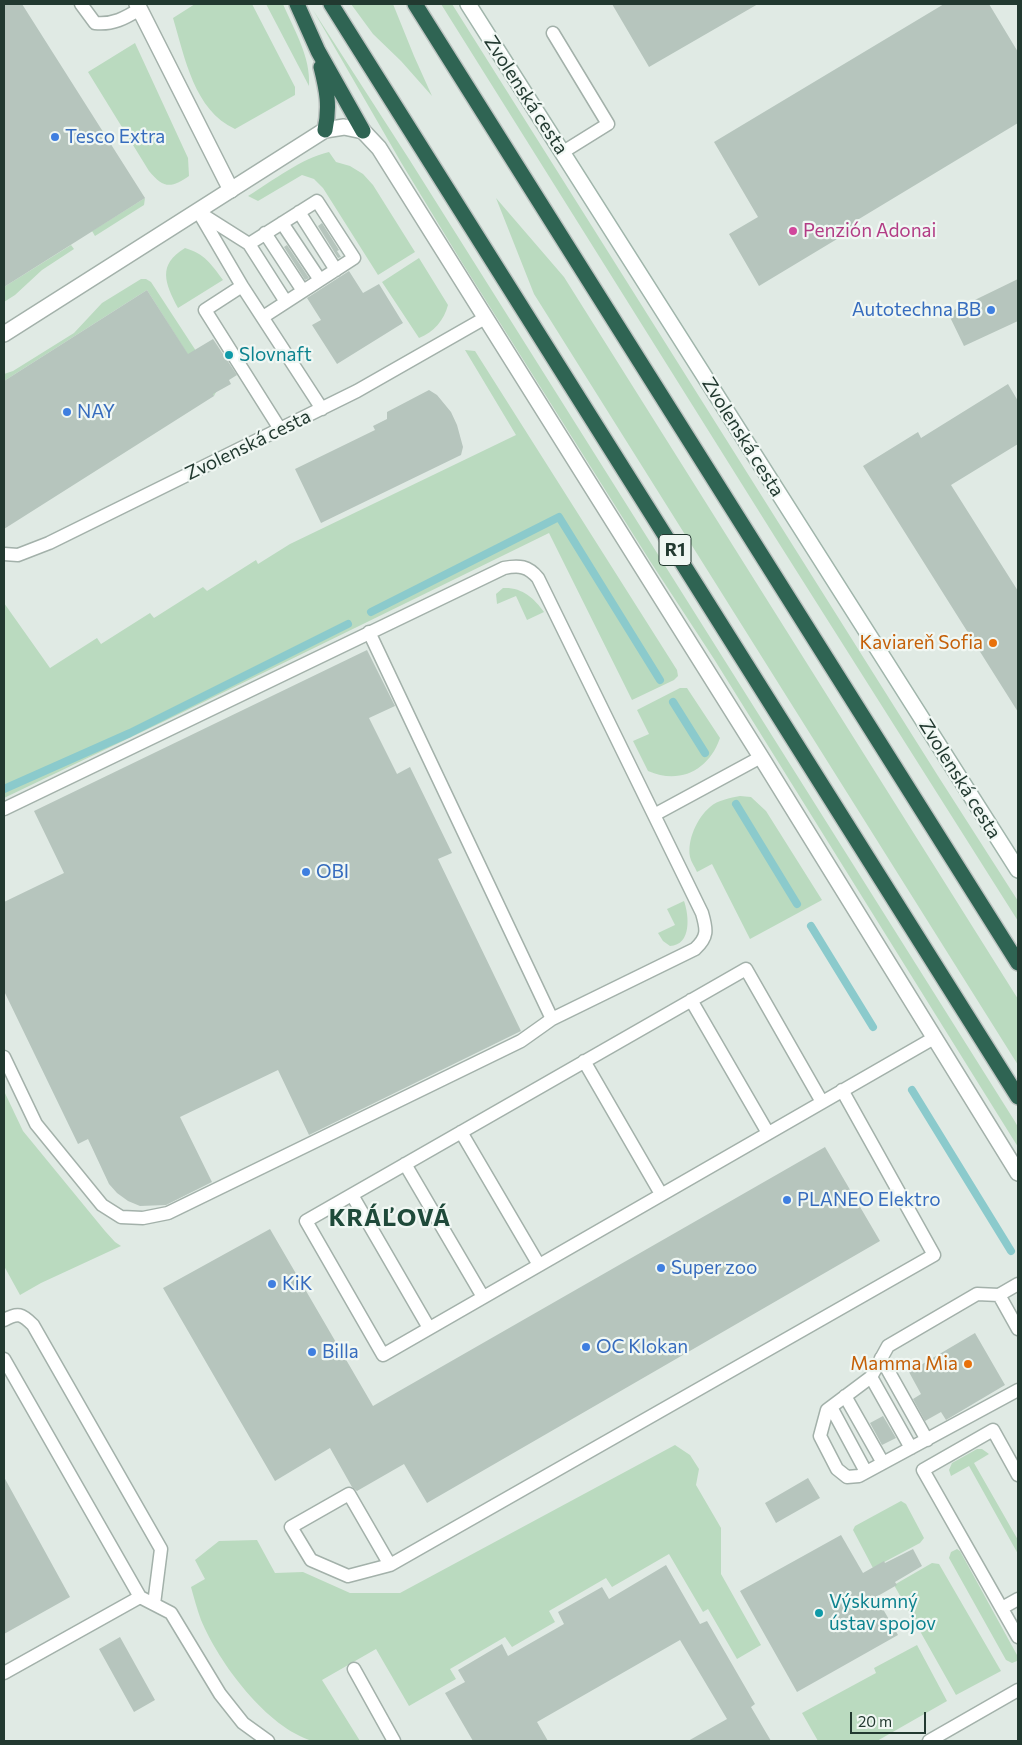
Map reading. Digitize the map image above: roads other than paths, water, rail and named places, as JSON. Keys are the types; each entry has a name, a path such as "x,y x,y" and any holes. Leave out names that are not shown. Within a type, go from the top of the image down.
{"highway":[{"path":"297,4 318,50 363,131"},
{"name":"R1","path":"331,4 1018,1097"},
{"path":"415,4 1018,963"},
{"path":"318,50 329,112 325,130"}],"street":[{"name":"Zvolenská cesta","path":"468,4 1018,870"},
{"path":"139,7 232,190"},
{"path":"4,334 325,130 344,127 363,131 379,148 761,757 1018,1173"}],"lane":[{"path":"81,4 95,23 106,24 121,20 139,7"},
{"path":"553,33 608,124 563,152"},
{"path":"249,244 317,201 354,258 263,317"},
{"path":"198,211 249,244 286,302"},
{"path":"198,211 242,286 322,409"},
{"path":"299,212 336,270"},
{"path":"282,223 320,280"},
{"path":"265,233 303,292"},
{"path":"242,286 205,310 280,429"},
{"name":"Zvolenská cesta","path":"4,554 18,554 38,548 357,392 485,318"},
{"path":"4,809 504,568 519,565 531,570 538,578 702,914 706,926 704,940 695,949 552,1018 521,1041 168,1212 143,1218 121,1217 102,1205 36,1124 4,1057"},
{"path":"370,632 552,1018"},
{"path":"654,815 761,757"},
{"path":"822,1102 746,969 306,1221 383,1355 934,1038"},
{"path":"691,1000 768,1133"},
{"path":"584,1061 661,1194"},
{"path":"390,1564 348,1494 291,1527 311,1560 348,1576 390,1564 934,1256 842,1090"},
{"path":"460,1132 539,1265"},
{"path":"405,1164 483,1297"},
{"path":"352,1194 429,1328"},
{"path":"1016,1391 859,1476 847,1477 837,1469 820,1436 827,1410 871,1377 888,1346 977,1294 998,1295 1018,1284"},
{"path":"998,1295 1018,1329"},
{"path":"4,1320 13,1314 24,1316 33,1325 161,1549 154,1604"},
{"path":"881,1358 927,1440"},
{"path":"4,1359 140,1597 170,1613 220,1694 243,1723 268,1741"},
{"path":"871,1377 911,1448"},
{"path":"845,1396 883,1463"},
{"path":"831,1407 866,1472"},
{"path":"982,1410 1018,1475"},
{"path":"993,1430 923,1470 1018,1637"},
{"path":"4,1673 140,1597"},
{"path":"1002,1608 1018,1599"},
{"path":"354,1669 394,1741"},
{"path":"929,1741 1018,1690"}],"waterway":[{"path":"371,612 559,517 660,680"},
{"path":"4,789 130,733 348,624"},
{"path":"673,702 705,753"},
{"path":"736,804 797,904"},
{"path":"811,926 873,1027"},
{"path":"912,1090 1011,1251"}],"place":[{"name":"Tesco Extra","path":"55,137"},
{"name":"Penzión Adonai","path":"793,231"},
{"name":"Autotechna BB","path":"991,310"},
{"name":"Slovnaft","path":"229,355"},
{"name":"NAY","path":"67,412"},
{"name":"Kaviareň Sofia","path":"993,643"},
{"name":"OBI","path":"306,872"},
{"name":"PLANEO Elektro","path":"787,1200"},
{"name":"Super zoo","path":"661,1268"},
{"name":"KiK","path":"272,1284"},
{"name":"OC Klokan","path":"586,1347"},
{"name":"Billa","path":"312,1352"},
{"name":"Mamma Mia","path":"968,1364"},
{"name":"Výskumný ústav spojov","path":"819,1613"}],"district":[{"name":"KRÁĽOVÁ","path":"390,1218"}]}
